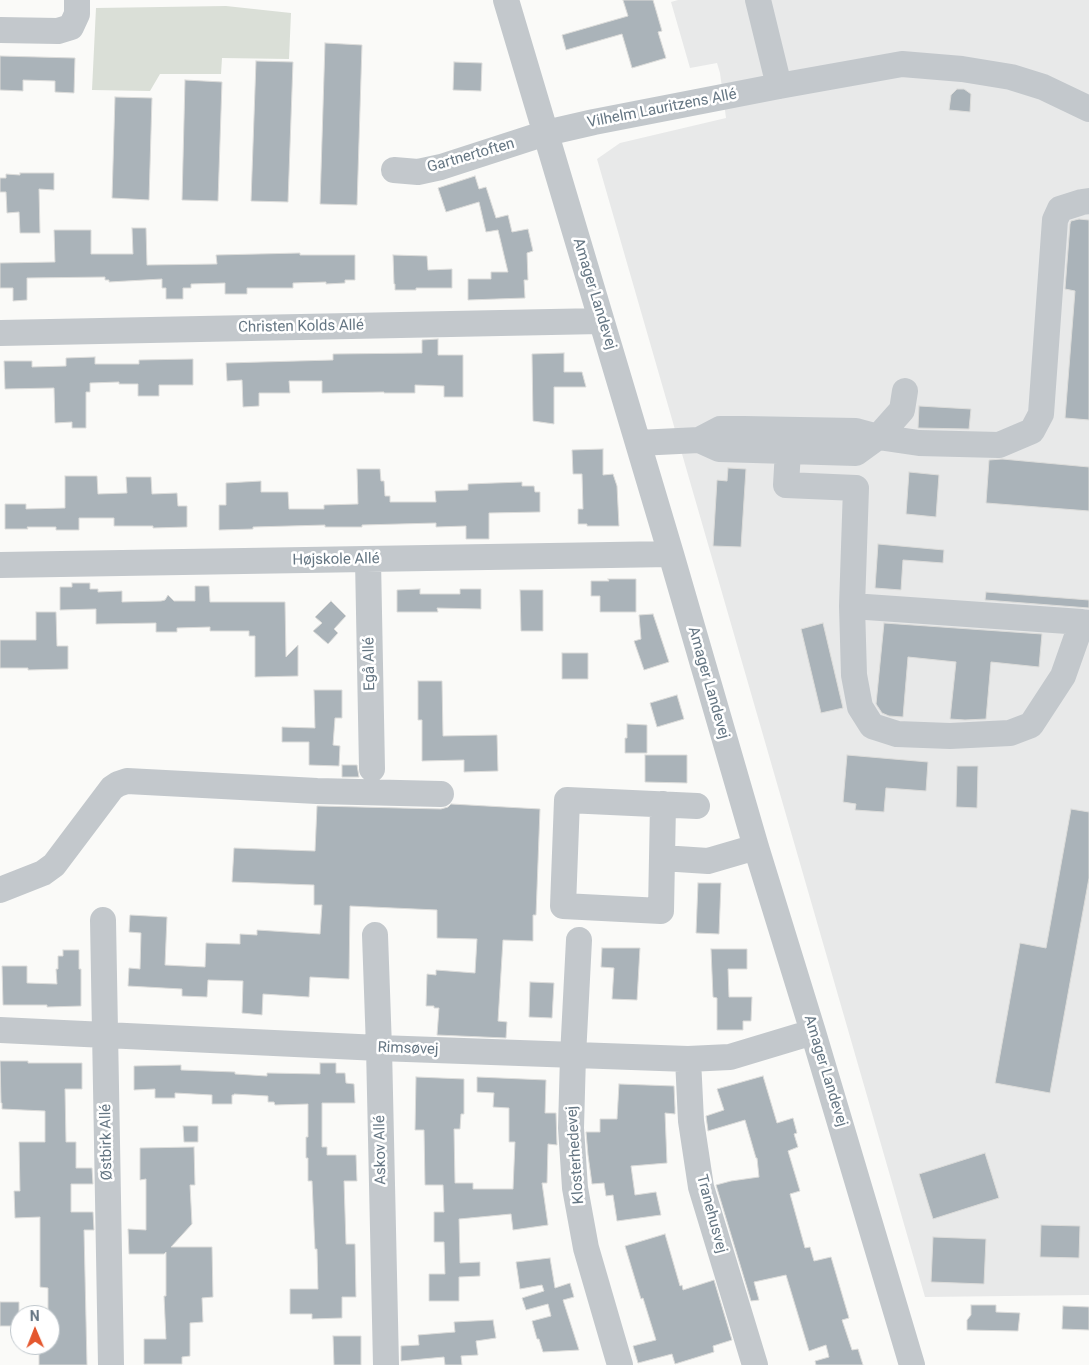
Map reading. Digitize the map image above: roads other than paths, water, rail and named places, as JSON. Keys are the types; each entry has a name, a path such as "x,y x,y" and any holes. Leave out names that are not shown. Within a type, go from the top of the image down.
{"street":[{"path":"0,30 58,32 71,27 77,14 77,0"},
{"name":"Amager Landevej","path":"506,0 756,847 912,1365"},
{"path":"758,0 779,86"},
{"name":"Vilhelm Lauritzens Allé","path":"546,133 779,86 902,64 962,69 1012,77 1043,86 1089,109"},
{"name":"Gartnertoften","path":"394,170 418,172 441,168 546,133"},
{"path":"638,442 699,440 720,429 856,431 878,437 919,443 998,445 1032,431 1042,414 1055,220 1060,209 1089,201"},
{"name":"Christen Kolds Allé","path":"0,333 602,321"},
{"path":"699,440 719,449 856,453 878,437 902,410 905,391"},
{"path":"788,451 786,485 856,488 852,606 854,674 860,707 872,726 897,734 950,736 1010,733 1031,725 1063,676 1086,622 852,606"},
{"name":"Højskole Allé","path":"0,565 671,554"},
{"name":"Egå Allé","path":"368,560 372,768"},
{"path":"0,890 43,873 54,865 112,788 127,781 318,791 441,794"},
{"path":"663,804 661,911 563,906 567,800 663,804 697,806"},
{"path":"662,858 708,861 756,847"},
{"name":"Østbirk Allé","path":"103,920 111,1365"},
{"name":"Askov Allé","path":"375,935 386,1365"},
{"name":"Klosterhedevej","path":"579,940 571,1128 575,1188 586,1248 620,1365"},
{"name":"Rimsøvej","path":"0,1030 379,1048 688,1059 730,1057 813,1032"},
{"name":"Tranehusvej","path":"688,1059 691,1121 701,1187 755,1365"}]}
